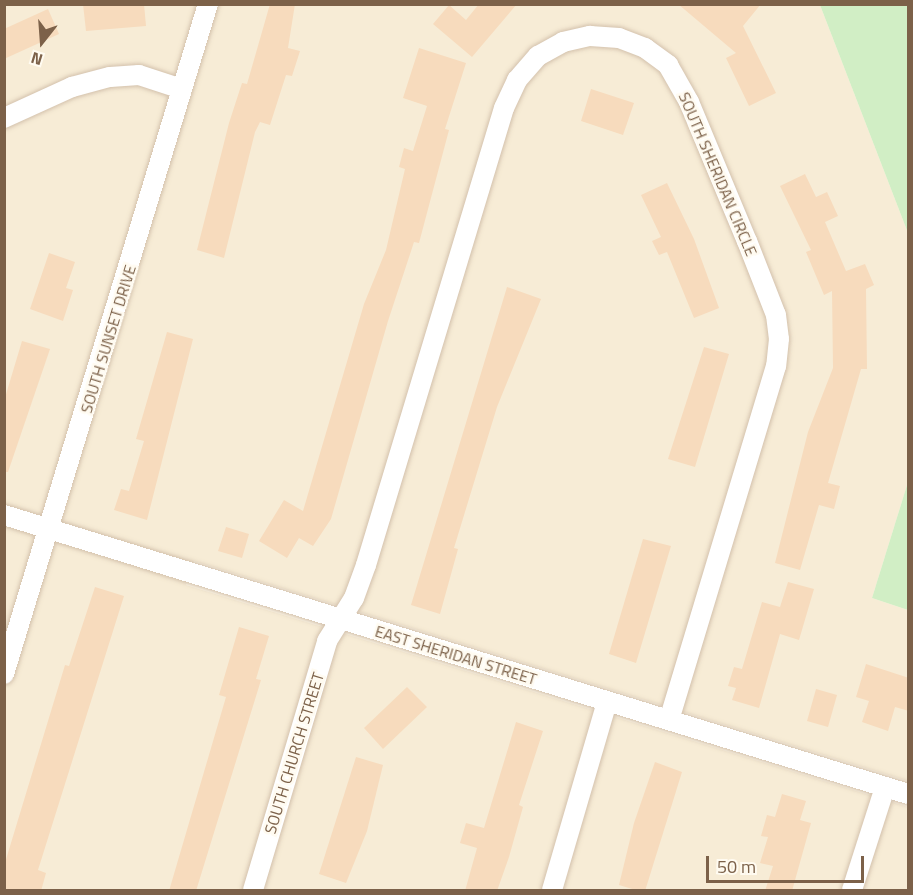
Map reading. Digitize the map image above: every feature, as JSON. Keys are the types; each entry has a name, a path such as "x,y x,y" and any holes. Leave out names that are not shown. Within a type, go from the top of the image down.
{"street":[{"name":"SOUTH SUNSET DRIVE","path":"4,674 51,529 208,4"},
{"name":"SOUTH SHERIDAN CIRCLE","path":"341,619 366,565 504,108 517,80 538,56 562,42 590,36 618,38 645,48 668,65 689,102 776,315 779,339 776,366 669,720"},
{"path":"4,118 72,87 110,77 139,75 182,89"},
{"name":"EAST SHERIDAN STREET","path":"4,515 909,794"},
{"name":"SOUTH CHURCH STREET","path":"252,891 327,641 341,619"},
{"path":"552,891 607,702"},
{"path":"852,891 885,787"}],"shaded area":[{"path":"5,5 820,5 908,233 908,482 872,598 908,610 908,781 194,561 186,585 908,807 908,890 5,890"}],"green space":[{"path":"820,5 908,5 908,233"},
{"path":"908,482 908,610 872,598"}],"building":[{"path":"83,4 144,4 146,26 86,31"},
{"path":"270,4 295,4 288,48 300,51 292,76 286,75 270,125 260,122 255,132 224,258 197,250 229,123 242,83 247,84"},
{"path":"479,4 517,4 472,57 433,24 449,5 466,20"},
{"path":"678,4 761,4 743,26 776,93 749,106 726,58 736,53"},
{"path":"48,9 59,34 4,59 4,29"},
{"path":"419,48 466,63 445,129 449,130 419,243 414,242 388,321 331,519 313,546 299,538 287,558 259,541 284,500 303,511 364,304 386,250 405,169 399,167 404,148 413,151 427,106 403,98"},
{"path":"591,89 634,103 623,135 581,121"},
{"path":"805,174 816,197 827,192 838,216 825,222 846,271 865,264 874,285 866,289 867,369 861,369 828,483 840,486 834,509 819,505 800,570 775,563 808,432 833,368 832,291 824,295 806,252 811,250 780,186"},
{"path":"667,183 694,239 719,308 694,318 667,252 659,255 652,241 661,237 641,195"},
{"path":"49,253 75,262 66,288 73,290 63,321 30,309"},
{"path":"507,287 541,299 497,407 454,548 458,549 440,614 411,605"},
{"path":"167,332 193,339 147,520 114,510 121,489 129,491 144,441 136,439"},
{"path":"22,341 50,349 8,472 4,472 4,401"},
{"path":"704,347 729,354 695,467 668,459"},
{"path":"226,527 249,534 242,558 218,551"},
{"path":"643,539 671,546 636,663 609,654"},
{"path":"788,582 814,589 799,640 780,634 759,708 732,700 736,688 728,686 734,667 742,669 762,602 780,607"},
{"path":"95,587 124,596 38,870 46,873 41,891 13,891 4,888 4,866 65,665 69,666"},
{"path":"239,627 269,636 256,679 261,680 196,891 169,891 226,697 219,695"},
{"path":"866,664 909,678 909,711 895,707 888,731 862,722 869,701 856,697"},
{"path":"407,687 427,707 383,749 364,728"},
{"path":"816,689 837,695 828,727 807,721"},
{"path":"516,722 543,731 519,805 523,807 509,857 497,891 465,891 477,848 460,843 466,823 484,828"},
{"path":"356,757 383,765 367,831 346,883 319,874"},
{"path":"655,762 682,772 645,891 639,891 619,885 634,823"},
{"path":"782,794 806,801 800,820 811,823 792,891 765,891 773,866 760,863 768,837 761,836 767,815 775,817"}]}
